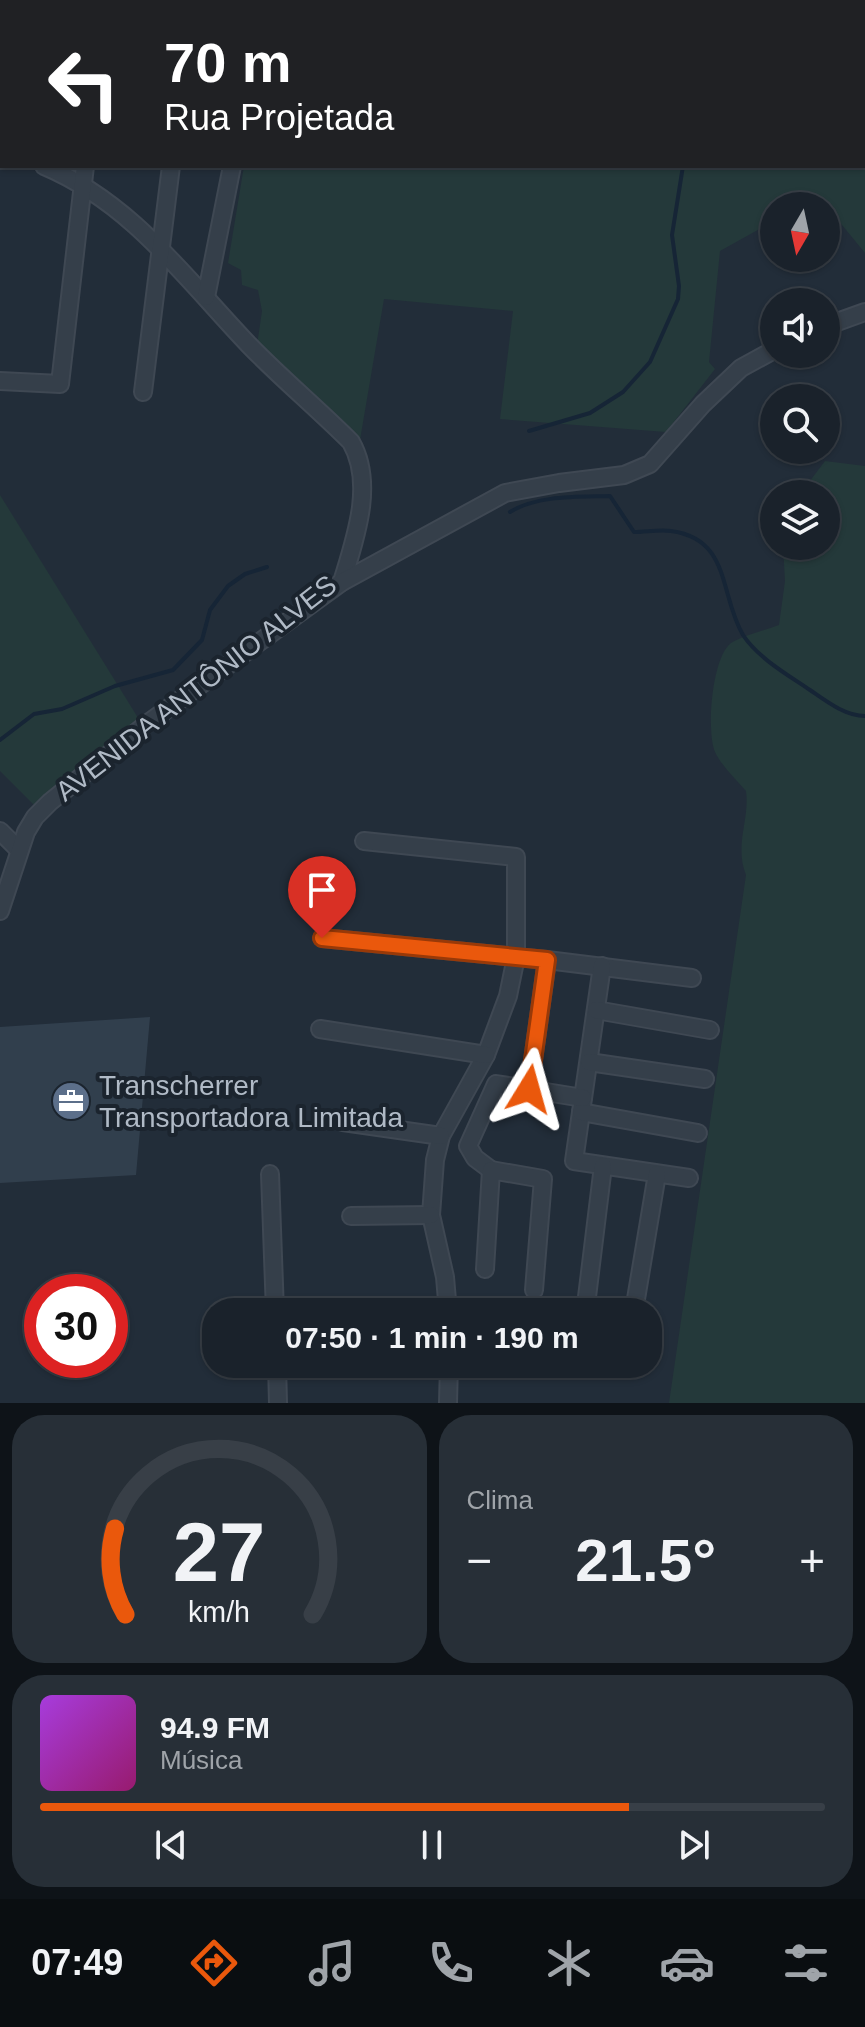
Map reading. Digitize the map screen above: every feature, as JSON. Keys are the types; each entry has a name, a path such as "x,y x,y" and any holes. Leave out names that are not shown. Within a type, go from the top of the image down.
{"street":[{"name":"AVENIDA ANTÔNIO ALVES","path":"0,911 19,850 35,817 50,802 144,726 342,582 356,533 362,490 358,455 351,442 260,356 115,206 83,185 48,168"},
{"path":"0,381 60,384 85,168"},
{"path":"143,392 171,168"},
{"path":"206,297 232,168"},
{"path":"840,321 865,312"},
{"path":"342,582 505,493 624,475 650,464 703,404 741,368 760,358"},
{"path":"0,831 19,850"},
{"path":"364,841 516,857 516,957 508,996 486,1055 441,1136 432,1179 431,1215 447,1298"},
{"path":"322,938 692,978"},
{"path":"529,1089 547,960"},
{"path":"602,966 574,1161 689,1178"},
{"path":"596,1010 710,1030"},
{"path":"320,1029 486,1055"},
{"path":"589,1062 705,1079"},
{"path":"534,1290 543,1179 491,1170 475,1158 468,1146 496,1084 529,1089 698,1133"},
{"path":"343,1122 441,1136"},
{"path":"587,1297 603,1166"},
{"path":"485,1269 491,1170"},
{"path":"270,1174 274,1298"},
{"path":"636,1298 657,1174"},
{"path":"351,1216 431,1215"},
{"path":"277,1378 278,1403"},
{"path":"448,1403 449,1378"}],"green space":[{"path":"244,168 865,168 865,253 840,223 840,192 760,192 760,229 720,251 709,362 715,369 666,432 500,419 513,311 384,299 360,440 256,352 262,311 258,290 242,285 241,270 228,263"},
{"path":"823,464 865,466 865,1403 669,1403 746,875 742,843 746,791 715,752 711,728 712,695 719,663 731,643 779,625 785,581 784,560 840,560 840,480 811,480"},
{"path":"0,495 140,721 35,806 0,771"}],"building":[{"name":"Transcherrer Transportadora Limitada","path":"150,1017 136,1175 0,1183 0,1027"}],"waterway":[{"path":"529,431 590,413 623,392 650,362 678,299 672,235 683,168"},
{"path":"510,512 545,500 610,496 634,532 667,530 690,536 704,545 714,557 735,619 749,643 774,666 829,703 843,711 865,716"},
{"path":"0,740 34,714 62,709 115,686 173,670 202,640 210,610 228,586 245,574 267,567"}],"place":[{"name":"Transcherrer Transportadora Limitada","path":"71,1101"}],"route":[{"path":"322,938 547,960 529,1089"}]}
